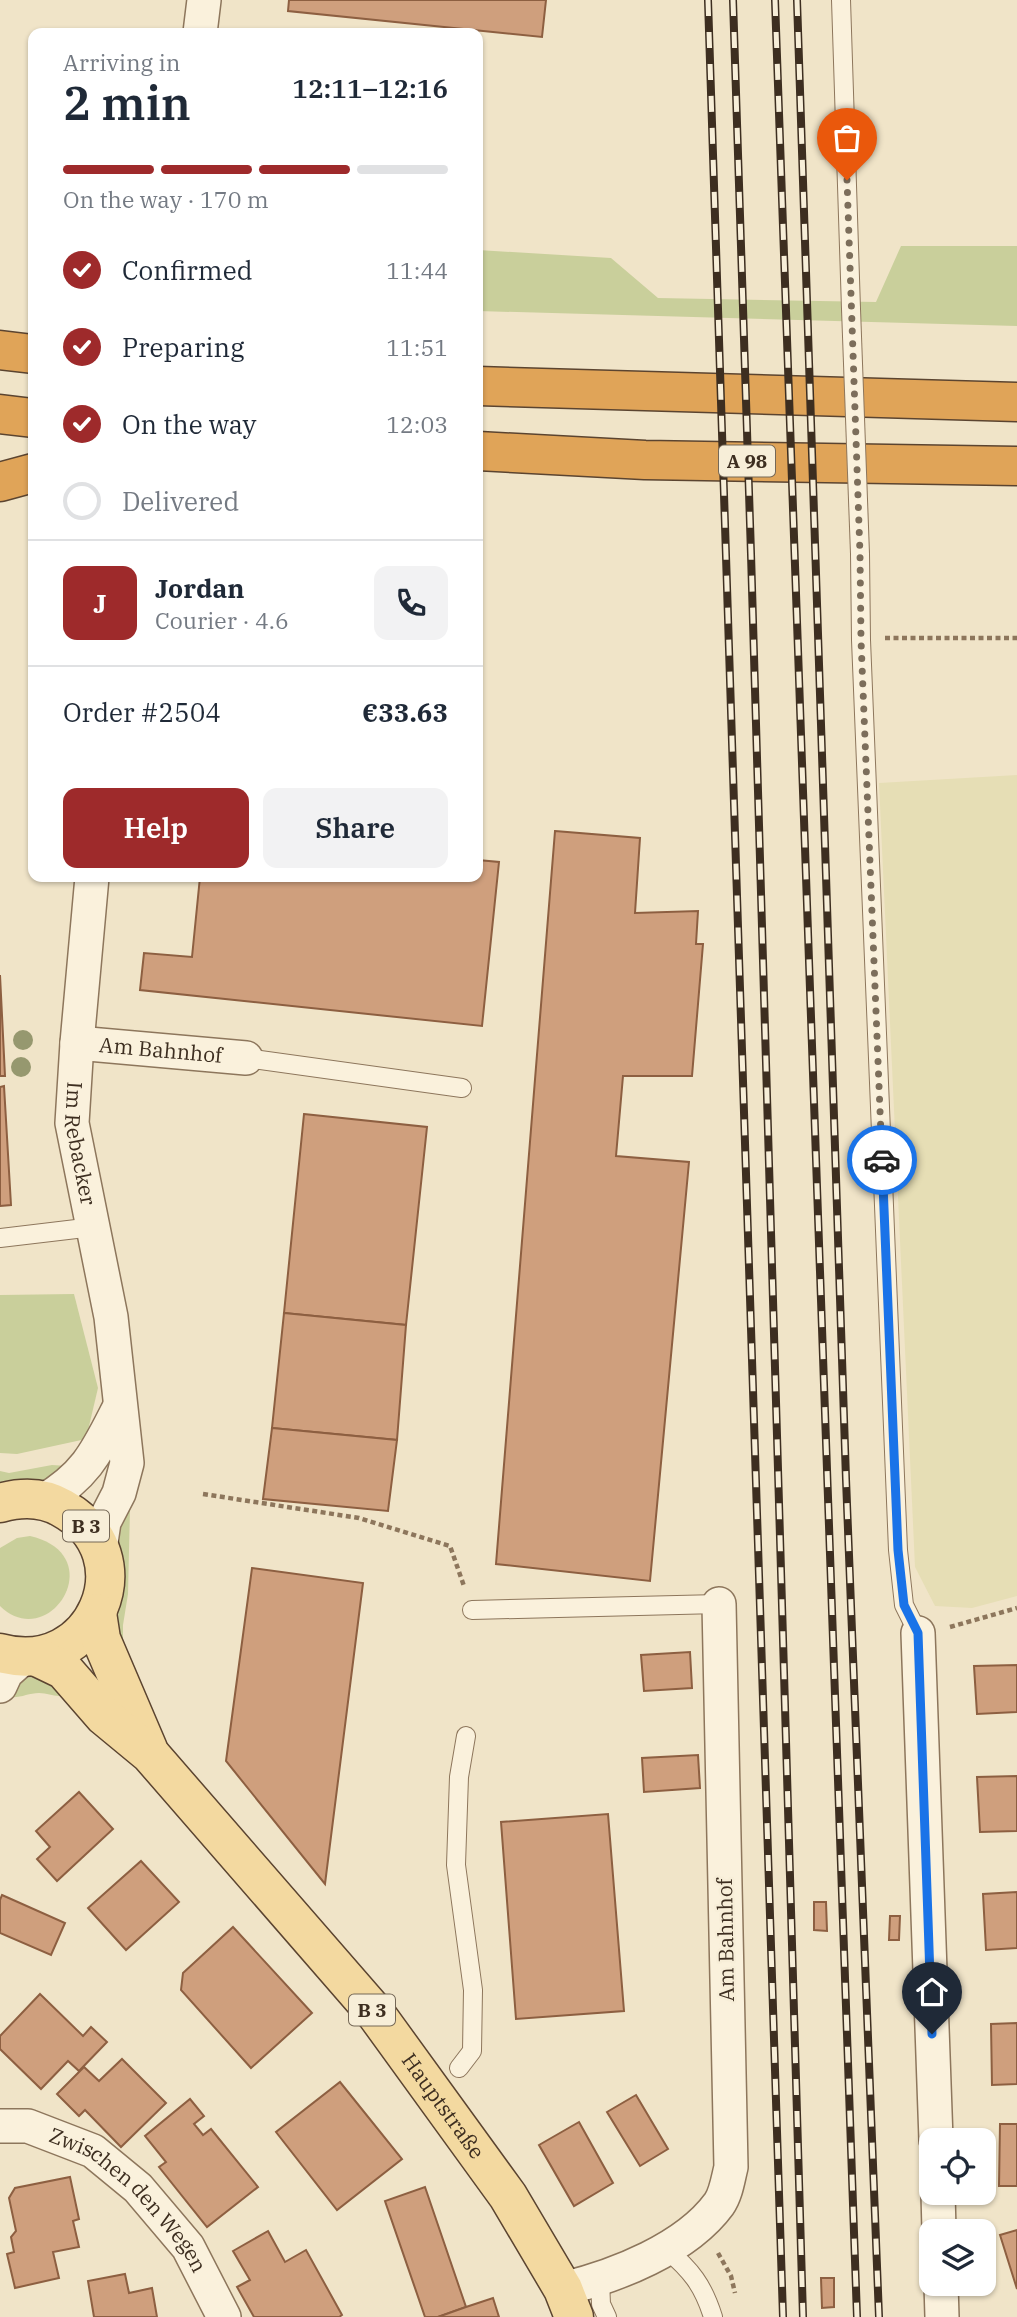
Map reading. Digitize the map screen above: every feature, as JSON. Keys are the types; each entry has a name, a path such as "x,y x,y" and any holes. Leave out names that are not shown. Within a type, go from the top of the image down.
{"highway":[{"path":"0,350 28,353"},
{"path":"483,386 1017,402"},
{"path":"0,415 28,418"},
{"name":"A 98","path":"483,451 645,460 1017,466"},
{"path":"0,482 28,474"}],"main road":[{"name":"B 3","path":"0,1502 30,1499 43,1501 65,1510 83,1524 100,1549 104,1562 105,1588 97,1613"},
{"path":"20,1655 61,1649 72,1642 97,1613"},
{"name":"Hauptstraße","path":"97,1613 101,1639 150,1754"},
{"name":"Hauptstraße","path":"20,1655 64,1670 104,1716 150,1754 376,2014 508,2196 568,2303"}],"street":[{"path":"201,28 204,0"},
{"name":"Im Rebacker","path":"92,882 72,1123 111,1317 127,1463 119,1493 104,1522 100,1549"},
{"name":"Am Bahnhof","path":"77,1043 246,1058"},
{"path":"43,1501 66,1488 86,1469 119,1408"},
{"name":"Am Bahnhof","path":"568,2303 600,2280 666,2249 698,2227 721,2201 731,2167 719,1604"},
{"path":"918,1633 936,2128"},
{"path":"0,1686 20,1655"},
{"name":"Zwischen den Wegen","path":"0,2126 28,2126 93,2151 138,2188 188,2247 224,2317"},
{"path":"941,2296 942,2317"}],"lane":[{"path":"842,0 861,640 898,1550 904,1605 918,1633"},
{"path":"246,1058 461,1088"},
{"path":"0,1238 93,1227"},
{"path":"472,1610 719,1604"},
{"path":"459,2068 472,2051 473,1990 456,1865 459,1777 466,1736"},
{"path":"666,2249 689,2268 703,2291 713,2317"},
{"path":"600,2280 601,2304 607,2317"}],"path":[{"path":"861,640 1017,638"},
{"path":"203,1494 359,1518 450,1546 472,1610"},
{"path":"918,1633 1017,1608"}],"shaded area":[{"path":"1017,775 1017,1596 972,1608 935,1606 915,1567 879,783"}],"green space":[{"path":"901,246 1017,246 1017,326 483,311 483,250 611,258 658,298 876,302"},
{"path":"74,1294 98,1388 86,1439 17,1454 0,1453 0,1295"},
{"path":"52,1465 68,1466 43,1481 0,1482 0,1471 9,1473"},
{"path":"130,1508 128,1594 123,1625 123,1652 113,1630 121,1582 118,1525"},
{"path":"30,1536 54,1546 67,1562 69,1579 64,1596 53,1610 37,1618 19,1618 0,1606 0,1548 17,1538"},
{"path":"35,1677 52,1683 67,1694 5,1696 19,1678"}],"building":[{"path":"289,0 546,0 542,37 483,31 483,28 454,28 288,11"},
{"path":"555,831 640,838 635,913 698,911 696,944 703,944 692,1076 623,1076 616,1156 689,1162 650,1581 496,1564"},
{"path":"483,860 499,862 482,1026 140,990 144,953 192,957 200,882 483,882"},
{"path":"0,975 5,1076 0,1076"},
{"path":"4,1086 11,1205 0,1206 0,1087"},
{"path":"304,1114 427,1127 406,1325 284,1313"},
{"path":"284,1313 406,1325 397,1440 272,1428"},
{"path":"272,1428 397,1440 388,1511 263,1499"},
{"path":"252,1568 363,1583 325,1884 226,1761"},
{"path":"690,1652 692,1688 644,1691 641,1655"},
{"path":"1017,1665 1017,1712 977,1714 974,1666"},
{"path":"698,1755 700,1788 644,1792 642,1758"},
{"path":"1017,1776 1017,1831 980,1832 977,1777"},
{"path":"79,1792 113,1829 57,1881 37,1859 50,1847 36,1831"},
{"path":"608,1814 624,2011 516,2019 501,1822"},
{"path":"141,1861 179,1902 126,1950 88,1908"},
{"path":"1017,1892 1017,1948 986,1950 983,1894"},
{"path":"2,1895 65,1923 51,1955 0,1933"},
{"path":"814,1902 826,1902 827,1931 814,1930"},
{"path":"890,1916 900,1916 899,1940 889,1940"},
{"path":"233,1927 312,2013 251,2068 181,1990 183,1973"},
{"path":"40,1994 83,2036 91,2027 107,2042 79,2071 68,2061 41,2089 0,2049 0,2036"},
{"path":"1017,2023 1017,2084 992,2085 991,2024"},
{"path":"122,2059 166,2103 121,2147 85,2110 79,2116 57,2094 84,2067 99,2081"},
{"path":"340,2082 402,2159 337,2210 276,2132"},
{"path":"636,2095 668,2149 640,2166 607,2112"},
{"path":"190,2099 204,2116 194,2124 203,2135 211,2129 258,2187 207,2227 159,2167 166,2162 145,2136"},
{"path":"579,2122 613,2183 574,2206 539,2145"},
{"path":"1000,2124 1017,2124 1017,2186 999,2186"},
{"path":"70,2177 79,2219 73,2221 79,2247 53,2252 59,2278 15,2288 7,2254 14,2252 11,2237 16,2231 9,2198 15,2188"},
{"path":"425,2187 466,2307 438,2317 425,2317 385,2201"},
{"path":"1017,2230 1017,2289 1000,2235"},
{"path":"268,2231 285,2262 306,2250 342,2315 254,2317 237,2287 250,2280 233,2251"},
{"path":"125,2274 129,2293 152,2288 157,2317 94,2317 88,2281"},
{"path":"821,2278 834,2278 834,2307 822,2308"},
{"path":"493,2298 499,2317 438,2317 466,2307"}],"railway":[{"path":"708,0 783,2317"},
{"path":"733,0 803,2317"},
{"path":"775,0 857,2317"},
{"path":"797,0 846,1479 879,2317"}],"way so far":[{"path":"847,180 861,640 882,1160"}],"route":[{"path":"882,1160 898,1550 904,1605 918,1633 932,2034"}]}
